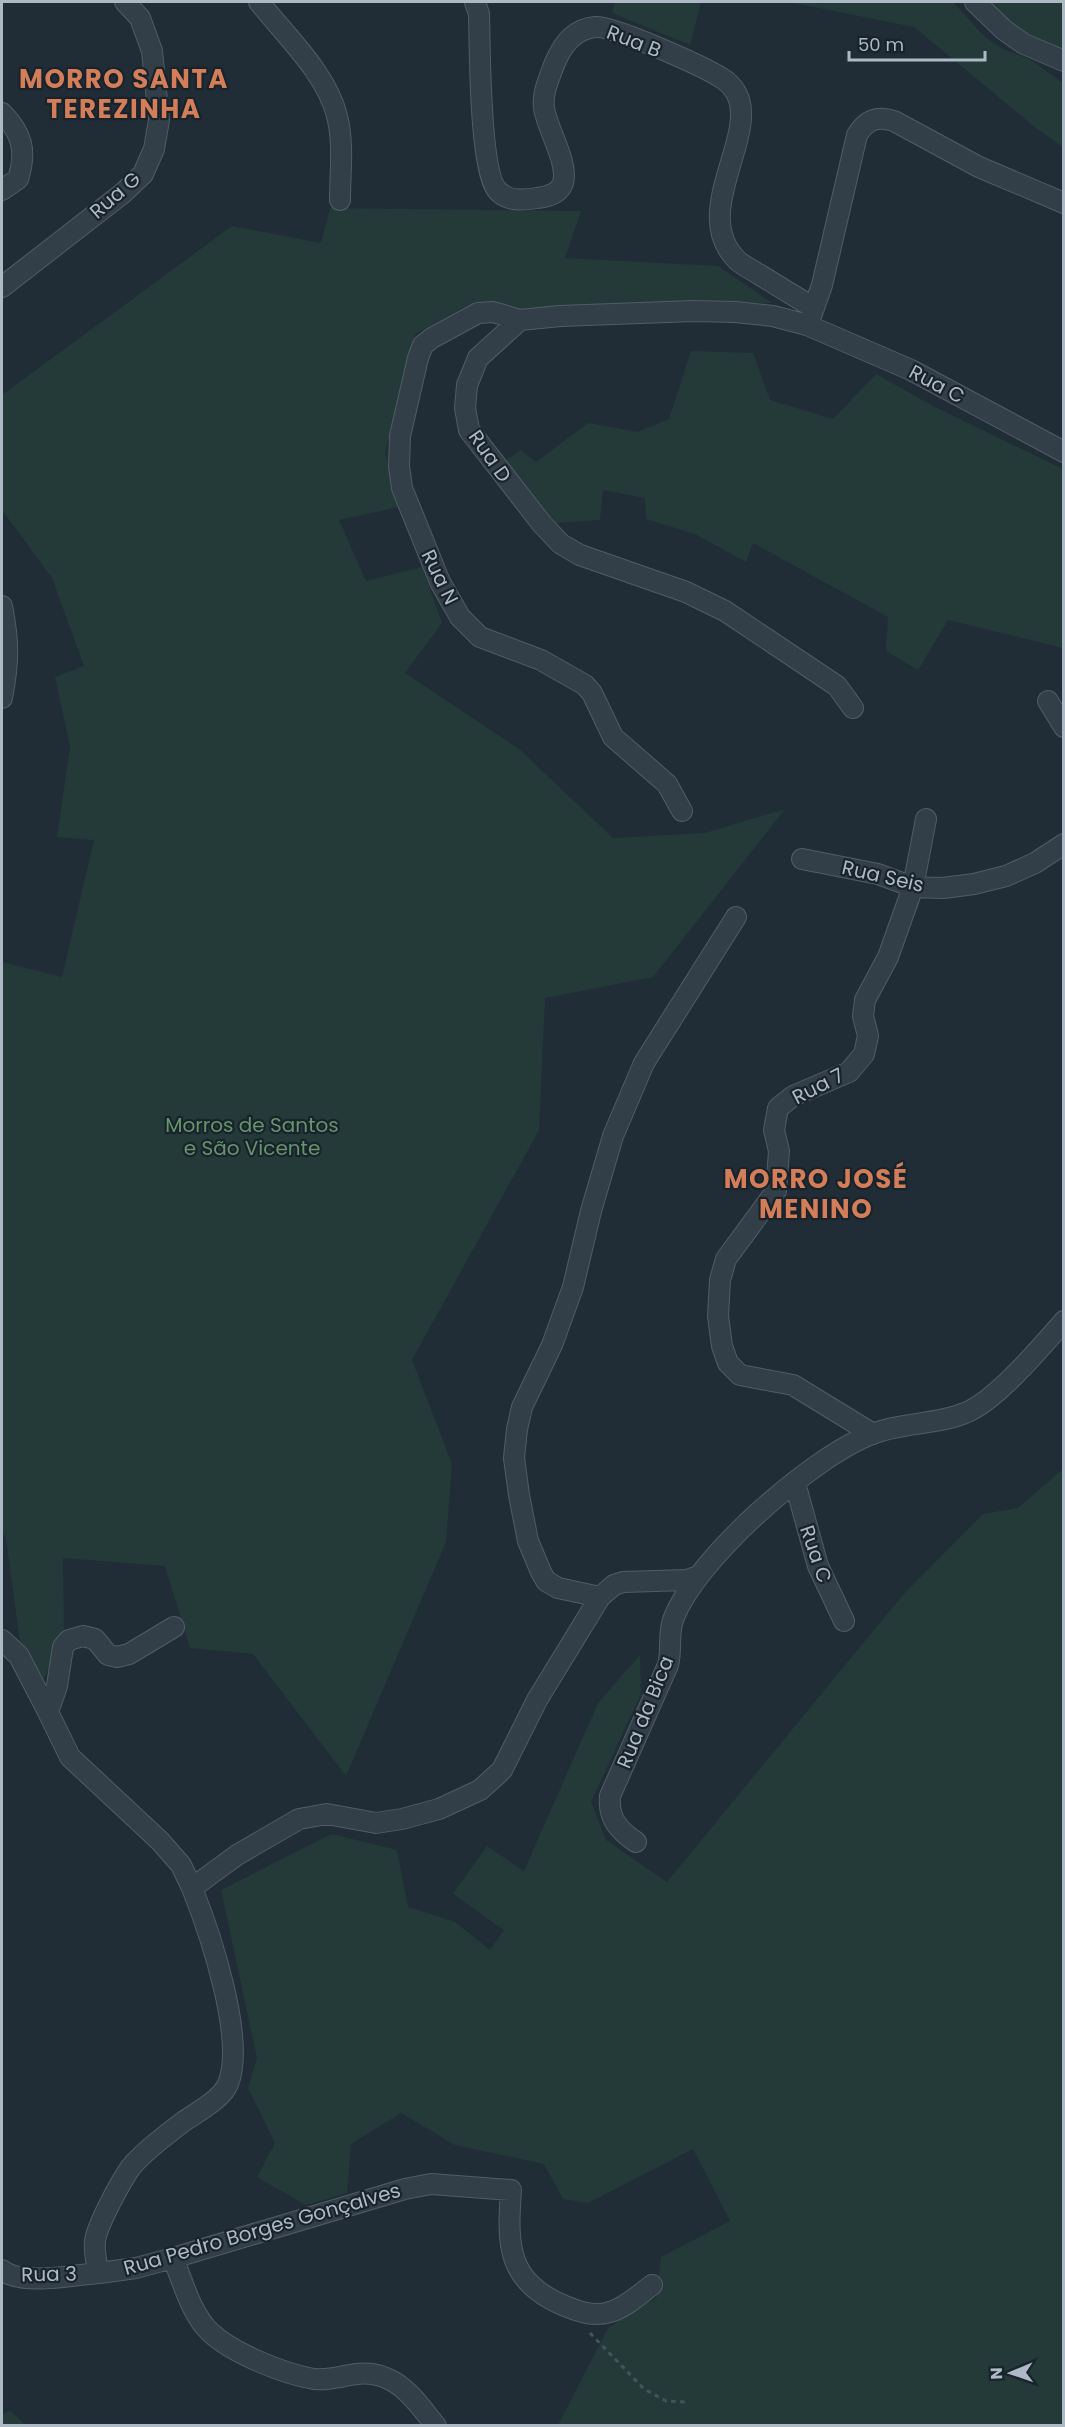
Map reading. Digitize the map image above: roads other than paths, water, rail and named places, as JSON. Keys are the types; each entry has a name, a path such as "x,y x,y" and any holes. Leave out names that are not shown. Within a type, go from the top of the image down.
{"street":[{"name":"Rua G","path":"2,287 123,193 143,174 154,149 159,120 152,51 140,18 125,2"},
{"path":"259,2 318,74 330,94 338,116 341,139 340,200"},
{"name":"Rua B","path":"475,2 479,14 484,140 491,181 497,191 506,197 518,200 547,197 557,191 563,183 563,168 544,110 544,94 558,56 568,39 595,26 615,29 721,77 737,91 742,105 741,128 720,198 720,221 724,241 737,261 811,316"},
{"path":"975,2 1004,30 1024,44 1064,62"},
{"path":"2,113 20,137 22,160 18,179 2,190"},
{"path":"520,320 560,316 735,312 773,316 811,316 822,285 857,135 864,124 881,117 894,121 979,167 1064,203"},
{"name":"Rua N","path":"520,320 493,312 478,313 423,345 400,436 399,466 402,488 440,582 460,617 480,637 541,660 585,686 592,693 613,737 667,784 682,811"},
{"name":"Rua C","path":"811,316 1064,452"},
{"name":"Rua D","path":"520,320 477,358 467,385 465,408 469,430 480,447 542,524 561,544 580,555 686,592 725,611 837,686 854,708"},
{"path":"2,606 8,639 8,669 2,698"},
{"path":"1048,700 1064,727"},
{"name":"Rua 7","path":"873,1434 793,1385 750,1378 732,1369 722,1346 718,1316 720,1280 726,1259 776,1191 779,1151 774,1130 778,1108 793,1096 849,1072 864,1054 868,1036 863,1016 865,1000 888,957 913,887 926,819"},
{"name":"Rua Seis","path":"802,859 878,874 913,887 963,885 1006,876 1035,863 1064,844"},
{"path":"600,1597 558,1588 546,1581 541,1572 528,1541 519,1495 514,1458 517,1429 522,1407 552,1345 573,1287 591,1211 613,1136 644,1063 736,917"},
{"name":"Rua da Bica","path":"636,1842 620,1832 613,1820 609,1808 610,1796 668,1665 672,1651 672,1622 699,1576 764,1506 843,1448 873,1434 965,1413 984,1403 1037,1352 1064,1320"},
{"name":"Rua C","path":"795,1483 818,1566 844,1621"},
{"path":"192,1888 237,1855 299,1819 327,1814 376,1823 402,1819 439,1809 480,1790 502,1770 537,1700 600,1597 614,1585 623,1582 687,1580 699,1576"},
{"path":"48,1712 57,1686 63,1647 69,1640 83,1636 95,1640 108,1655 117,1657 129,1654 174,1627"},
{"name":"Rua Pedro Borges Gonçalves","path":"2,1640 19,1656 70,1756 160,1841 181,1865 204,1918 233,2037 232,2068 223,2093 173,2130 132,2166 107,2210 95,2239 99,2273 136,2268 405,2189 431,2184 511,2190 509,2238 515,2264 539,2293 581,2312 593,2314 613,2311 652,2285"},
{"path":"173,2258 195,2311 209,2331 229,2346 260,2363 315,2379 356,2372 388,2378 407,2393 436,2426"},
{"name":"Rua 3","path":"2,2270 28,2278 99,2273"}],"district":[{"name":"MORRO SANTA TEREZINHA","path":"124,94"},
{"name":"MORRO JOSÉ MENINO","path":"816,1194"}],"park label":[{"name":"Morros de Santos e São Vicente","path":"252,1136"}]}
